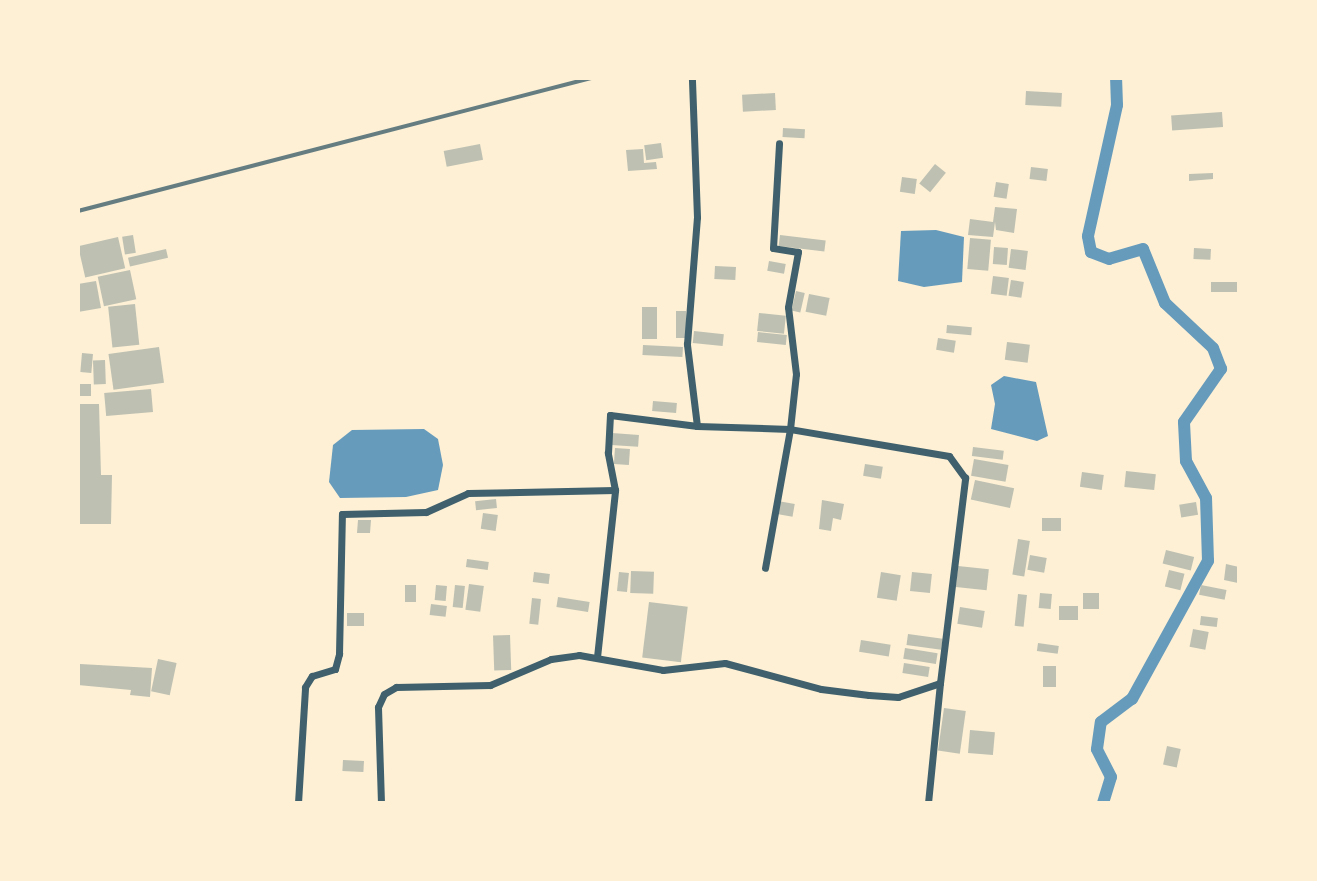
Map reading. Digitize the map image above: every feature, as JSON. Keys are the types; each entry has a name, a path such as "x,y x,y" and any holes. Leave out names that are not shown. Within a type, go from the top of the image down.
{"street":[{"path":"692,78 697,217 687,344 697,426"},
{"path":"765,568 790,429 796,374 788,307 798,252 773,248 779,143"},
{"path":"597,657 615,490 608,453 610,415 697,426 790,429 949,456 965,478 928,803"},
{"path":"298,803 305,687 312,676 335,669 339,654 342,514 426,512 468,493 615,490"},
{"path":"381,803 377,727 384,694 396,687 490,685 551,659 597,657 663,670 725,663 821,689 869,695 898,697 940,683"}],"water":[{"path":"936,230 964,237 962,282 924,287 898,281 901,231"},
{"path":"1004,376 1036,382 1048,436 1037,441 991,429 995,404 991,385"},
{"path":"424,429 438,439 443,465 438,490 406,497 340,498 329,482 333,445 352,430"}],"building":[{"path":"1026,91 1062,93 1061,107 1025,105"},
{"path":"775,93 776,110 743,112 742,95"},
{"path":"1222,112 1223,127 1172,131 1171,116"},
{"path":"783,128 805,129 804,138 783,137"},
{"path":"661,143 663,158 646,160 644,145"},
{"path":"480,144 483,160 447,167 444,151"},
{"path":"643,149 644,163 656,162 657,169 628,171 626,150"},
{"path":"935,164 946,173 930,192 919,183"},
{"path":"1031,167 1048,169 1046,181 1030,179"},
{"path":"1213,173 1213,179 1189,181 1189,174"},
{"path":"902,177 917,179 915,194 900,192"},
{"path":"996,182 1009,184 1006,199 994,197"},
{"path":"995,207 1017,209 1014,233 996,230 995,222 993,237 968,235 970,219 993,222"},
{"path":"133,235 136,253 125,254 122,237"},
{"path":"780,235 826,241 824,252 779,246"},
{"path":"118,237 125,268 85,277 78,246"},
{"path":"970,238 991,240 988,271 967,269"},
{"path":"994,247 1008,248 1007,265 993,264"},
{"path":"1194,248 1211,249 1210,260 1193,259"},
{"path":"166,249 168,258 130,267 128,258"},
{"path":"1011,249 1028,251 1026,270 1009,268"},
{"path":"769,261 786,264 784,274 767,271"},
{"path":"715,266 736,267 735,280 714,279"},
{"path":"130,270 136,299 104,306 98,277"},
{"path":"993,276 1009,278 1007,296 991,294"},
{"path":"1011,280 1024,282 1021,298 1008,296"},
{"path":"96,281 101,308 78,312 78,284"},
{"path":"1211,282 1237,282 1237,292 1211,292"},
{"path":"796,291 805,293 800,313 792,310"},
{"path":"809,294 830,298 826,316 806,312"},
{"path":"135,304 139,345 112,348 108,307"},
{"path":"642,307 657,307 657,339 642,339"},
{"path":"676,311 686,311 686,338 676,338"},
{"path":"759,313 786,316 784,334 757,331"},
{"path":"947,325 972,327 971,335 946,333"},
{"path":"694,331 724,334 723,346 693,343"},
{"path":"758,332 787,335 786,345 757,342"},
{"path":"938,338 956,341 954,353 936,350"},
{"path":"1007,342 1030,345 1028,363 1005,360"},
{"path":"643,345 683,347 682,357 642,355"},
{"path":"159,347 164,383 114,390 108,354"},
{"path":"82,353 93,354 91,373 80,372"},
{"path":"93,360 105,360 106,384 94,384"},
{"path":"78,384 91,384 91,396 78,396"},
{"path":"151,389 153,412 106,416 104,393"},
{"path":"653,401 677,403 676,413 652,411"},
{"path":"78,404 99,404 101,475 112,475 111,524 78,524"},
{"path":"612,433 639,435 638,447 611,445"},
{"path":"973,447 1004,451 1003,460 972,456"},
{"path":"615,448 630,449 629,465 614,464"},
{"path":"974,459 1008,465 1006,482 971,476"},
{"path":"865,464 883,467 881,479 863,476"},
{"path":"1126,471 1156,474 1154,490 1124,487"},
{"path":"1082,472 1104,475 1102,490 1080,487"},
{"path":"975,480 1014,488 1010,508 971,500"},
{"path":"496,499 497,508 476,510 475,501"},
{"path":"822,500 844,504 841,520 833,518 831,531 819,529"},
{"path":"778,501 795,504 792,517 776,514"},
{"path":"1196,502 1198,515 1181,517 1179,505"},
{"path":"483,513 498,515 496,531 481,529"},
{"path":"1042,518 1061,518 1061,531 1042,531"},
{"path":"358,520 371,520 370,533 357,533"},
{"path":"1018,539 1030,541 1024,576 1012,575"},
{"path":"1166,550 1194,557 1191,571 1163,564"},
{"path":"1030,555 1047,558 1044,573 1027,570"},
{"path":"467,559 489,562 488,570 466,567"},
{"path":"1226,564 1239,567 1238,583 1224,580"},
{"path":"958,566 989,569 987,590 956,587"},
{"path":"1169,570 1185,574 1180,590 1165,586"},
{"path":"631,571 654,572 653,594 630,593"},
{"path":"534,572 550,574 549,584 533,582"},
{"path":"619,572 629,573 627,592 617,591"},
{"path":"881,572 901,575 897,601 877,598"},
{"path":"912,572 932,574 930,593 910,591"},
{"path":"469,584 484,586 480,612 465,610"},
{"path":"405,585 416,585 416,602 405,602"},
{"path":"436,585 447,586 446,601 435,600"},
{"path":"455,585 465,586 463,608 453,607"},
{"path":"1201,585 1227,590 1225,600 1199,595"},
{"path":"1040,593 1052,594 1051,609 1039,608"},
{"path":"1083,593 1099,593 1099,609 1083,609"},
{"path":"1018,594 1027,595 1024,627 1015,626"},
{"path":"558,597 590,602 588,612 556,607"},
{"path":"532,598 541,599 538,625 529,624"},
{"path":"649,602 688,607 681,662 642,658"},
{"path":"431,604 447,606 446,617 430,615"},
{"path":"1059,606 1078,606 1078,620 1059,620"},
{"path":"960,607 985,611 982,628 957,624"},
{"path":"347,613 364,613 364,626 347,626"},
{"path":"1201,616 1218,618 1217,627 1200,625"},
{"path":"1193,629 1209,632 1205,650 1190,647"},
{"path":"908,634 943,639 941,650 906,645"},
{"path":"510,635 511,670 494,671 493,636"},
{"path":"861,640 891,645 889,657 859,652"},
{"path":"1038,643 1059,646 1058,654 1037,651"},
{"path":"905,648 938,653 936,664 903,659"},
{"path":"158,659 177,663 170,695 151,691"},
{"path":"904,663 930,667 928,677 902,673"},
{"path":"80,664 152,668 150,697 130,695 131,690 78,685"},
{"path":"1043,666 1056,666 1056,687 1043,687"},
{"path":"944,708 966,711 960,754 938,751"},
{"path":"970,730 995,732 993,755 968,753"},
{"path":"1167,746 1181,749 1177,767 1163,765"},
{"path":"343,760 364,761 363,772 342,771"}],"waterway":[{"path":"1103,803 1111,777 1097,749 1101,722 1132,699 1208,561 1206,498 1186,461 1184,422 1221,369 1213,348 1165,303 1143,249 1109,259 1091,252 1088,236 1117,105 1116,78"}],"railway":[{"path":"78,211 591,78"}]}
